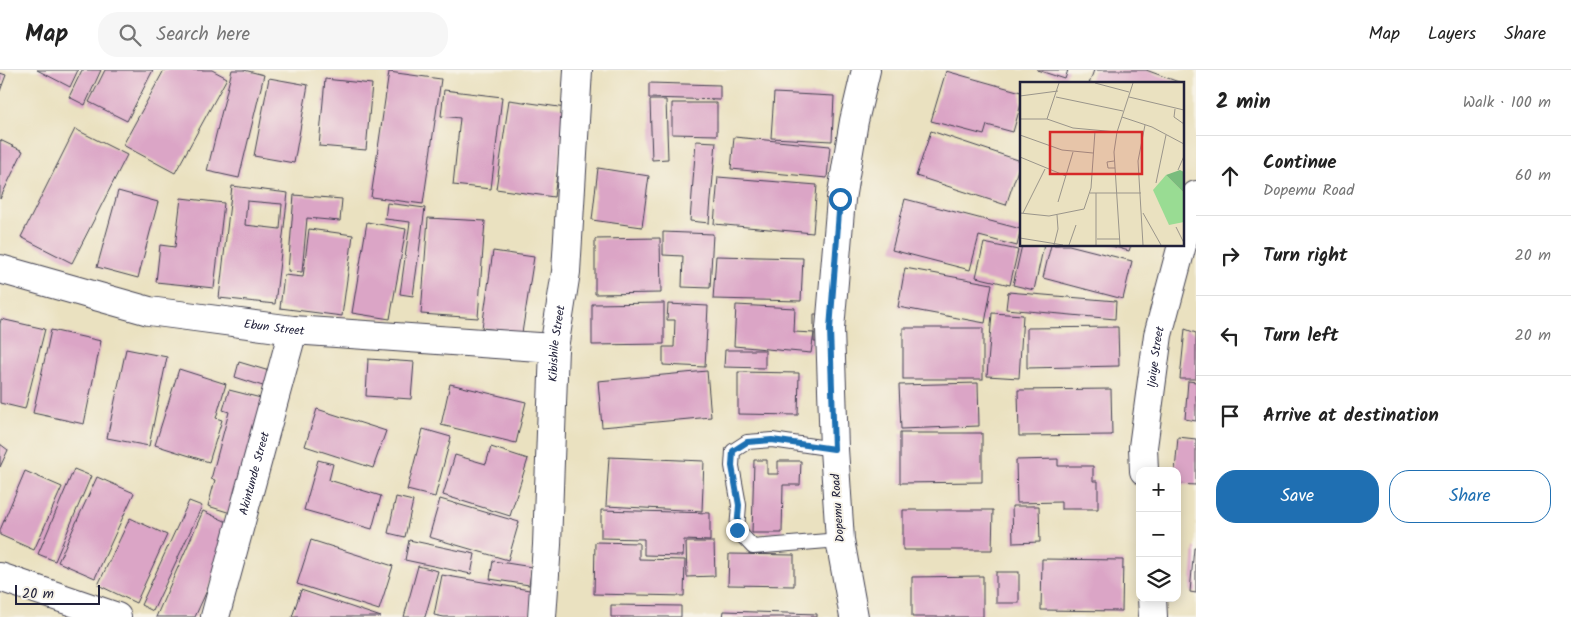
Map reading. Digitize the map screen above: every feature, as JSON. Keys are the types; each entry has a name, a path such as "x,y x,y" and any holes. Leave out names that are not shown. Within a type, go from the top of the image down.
{"street":[{"name":"Kibishile Street","path":"542,617 547,545 554,348 566,272 578,70"},
{"name":"Dopemu Road","path":"854,617 840,540 834,449 830,329 840,199 854,121 866,70"},
{"name":"Ijaiye Street","path":"1184,237 1196,195"},
{"name":"Ijaiye Street","path":"1144,467 1142,447 1158,335 1181,246"},
{"name":"Ebun Street","path":"0,269 150,311 293,330 554,348"},
{"name":"Akintunde Street","path":"215,617 293,330"},
{"path":"0,577 117,617"},
{"path":"1152,602 1153,617"}],"lane":[{"path":"834,449 772,440 747,442 733,451 732,466 739,505 737,530 753,547 840,540"}],"building":[{"path":"37,70 78,70 70,87"},
{"path":"82,70 101,70 85,105 69,97"},
{"path":"105,70 153,70 127,121 89,102"},
{"path":"164,70 212,70 227,78 175,173 123,145"},
{"path":"232,70 244,70 264,75 239,178 207,171"},
{"path":"1037,70 1068,70 1065,79"},
{"path":"1094,70 1146,70 1179,82 1090,82"},
{"path":"946,71 1020,92 1020,108 1013,132 987,125 984,135 931,121"},
{"path":"389,72 441,79 423,204 371,197"},
{"path":"0,73 6,75 0,91"},
{"path":"269,78 308,85 294,163 254,156"},
{"path":"325,79 372,84 366,150 319,146"},
{"path":"649,83 720,85 720,100 649,98"},
{"path":"444,90 502,97 491,189 453,185 460,118 441,116"},
{"path":"774,93 834,96 832,141 771,138"},
{"path":"509,100 566,108 554,197 496,189"},
{"path":"650,100 666,100 668,159 652,160"},
{"path":"672,103 717,103 717,135 672,134"},
{"path":"75,129 127,155 72,263 21,237"},
{"path":"931,131 1020,161 1006,205 916,176"},
{"path":"734,137 830,146 827,178 731,169"},
{"path":"0,140 23,151 0,199"},
{"path":"696,141 716,142 709,223 690,221"},
{"path":"598,168 649,176 642,227 592,220"},
{"path":"718,177 817,185 813,233 714,224"},
{"path":"232,186 288,193 275,304 219,298","holes":["247,201 282,204 280,229 245,225"]},
{"path":"118,191 158,202 138,278 97,267"},
{"path":"294,195 342,199 340,221 307,218 302,272 288,271"},
{"path":"181,198 224,203 214,288 156,282 160,245 175,247"},
{"path":"905,199 1020,229 1017,246 979,236 970,270 892,250"},
{"path":"387,203 425,208 413,296 400,294 410,222 385,219"},
{"path":"428,218 485,221 478,318 421,314"},
{"path":"367,222 406,229 390,319 352,313"},
{"path":"309,229 353,235 342,316 280,308 284,275 303,277"},
{"path":"663,232 713,234 710,288 682,287 683,256 663,255"},
{"path":"660,238 661,293 595,294 595,239"},
{"path":"984,243 1018,250 1010,285 976,277"},
{"path":"1022,246 1044,246 1034,290 1013,285"},
{"path":"1051,246 1073,246 1132,261 1123,299 1043,278"},
{"path":"1112,246 1131,246 1129,251"},
{"path":"493,251 534,257 522,333 482,328"},
{"path":"716,256 803,258 801,301 713,299"},
{"path":"905,268 992,284 985,323 898,307"},
{"path":"1008,292 1116,301 1115,319 1006,309"},
{"path":"664,303 664,344 592,345 592,304"},
{"path":"668,304 708,306 705,367 663,365 663,347 674,347 675,320 667,320"},
{"path":"736,305 795,308 794,332 814,333 811,353 734,346"},
{"path":"992,313 1023,315 1019,378 987,376"},
{"path":"814,314 825,314 826,342 814,342"},
{"path":"1,319 45,329 25,409 0,403"},
{"path":"1118,327 1119,366 1027,368 1027,328"},
{"path":"903,328 983,328 983,379 903,379"},
{"path":"1185,329 1196,333 1196,379 1180,379"},
{"path":"51,330 101,341 84,424 33,413"},
{"path":"126,349 167,357 149,446 107,438"},
{"path":"725,350 765,350 765,368 724,367"},
{"path":"368,359 414,362 411,399 366,396"},
{"path":"239,362 276,373 272,389 235,377"},
{"path":"179,369 226,384 216,418 222,420 209,462 155,445"},
{"path":"707,371 711,417 602,427 598,381"},
{"path":"738,372 799,373 798,415 738,414"},
{"path":"1188,381 1196,382 1196,421 1185,419"},
{"path":"978,383 979,426 901,429 899,385"},
{"path":"450,384 526,402 516,443 441,425"},
{"path":"1111,389 1112,435 1019,436 1018,390"},
{"path":"229,390 265,399 234,514 208,506 215,480 211,479 229,412 223,410"},
{"path":"317,409 386,431 373,468 305,446"},
{"path":"423,429 451,437 435,497 407,490"},
{"path":"900,433 982,433 982,482 900,483"},
{"path":"1178,437 1196,439 1196,485 1181,484 1181,467 1175,467"},
{"path":"0,444 8,450 0,467"},
{"path":"491,447 528,459 510,516 443,495 455,455 486,464"},
{"path":"609,457 704,461 702,511 606,506"},
{"path":"1058,459 1058,466 1093,466 1093,481 1098,481 1098,509 1061,509 1061,502 1017,503 1016,460"},
{"path":"318,460 333,464 329,480 381,496 372,529 304,510"},
{"path":"754,460 767,460 767,474 778,474 778,461 801,461 800,485 783,485 782,533 752,533"},
{"path":"74,469 91,476 55,561 38,554"},
{"path":"25,471 62,487 34,550 0,535 0,530"},
{"path":"97,477 134,493 95,578 58,562"},
{"path":"396,497 413,501 405,537 388,533"},
{"path":"440,499 519,522 508,560 429,537"},
{"path":"189,501 202,506 153,611 141,605"},
{"path":"1012,506 1039,506 1040,542 1013,543"},
{"path":"601,510 710,513 710,541 684,540 683,556 644,555 644,539 601,538"},
{"path":"903,510 993,510 992,550 903,550"},
{"path":"203,511 236,526 195,617 156,617"},
{"path":"130,518 167,535 136,603 98,585"},
{"path":"311,540 393,566 379,610 297,584"},
{"path":"409,540 475,554 471,574 405,560"},
{"path":"595,542 639,543 639,559 685,560 684,596 594,594"},
{"path":"686,542 714,542 715,576 687,577"},
{"path":"1194,548 1196,548 1196,593 1190,592"},
{"path":"729,554 794,555 794,586 728,585"},
{"path":"1042,559 1123,560 1122,611 1041,610"},
{"path":"493,561 532,567 529,585 490,579"},
{"path":"418,566 438,571 425,617 404,617"},
{"path":"996,572 1019,572 1019,603 996,603"},
{"path":"442,575 535,591 530,617 444,617 434,615"},
{"path":"983,576 983,617 912,617 912,577"},
{"path":"301,590 381,617 292,617"},
{"path":"611,605 681,606 681,617 611,617"},
{"path":"724,611 817,614 817,617 723,617"}],"route":[{"path":"737,530 739,505 732,466 733,451 747,442 772,440 834,449 830,329 840,199"}]}
